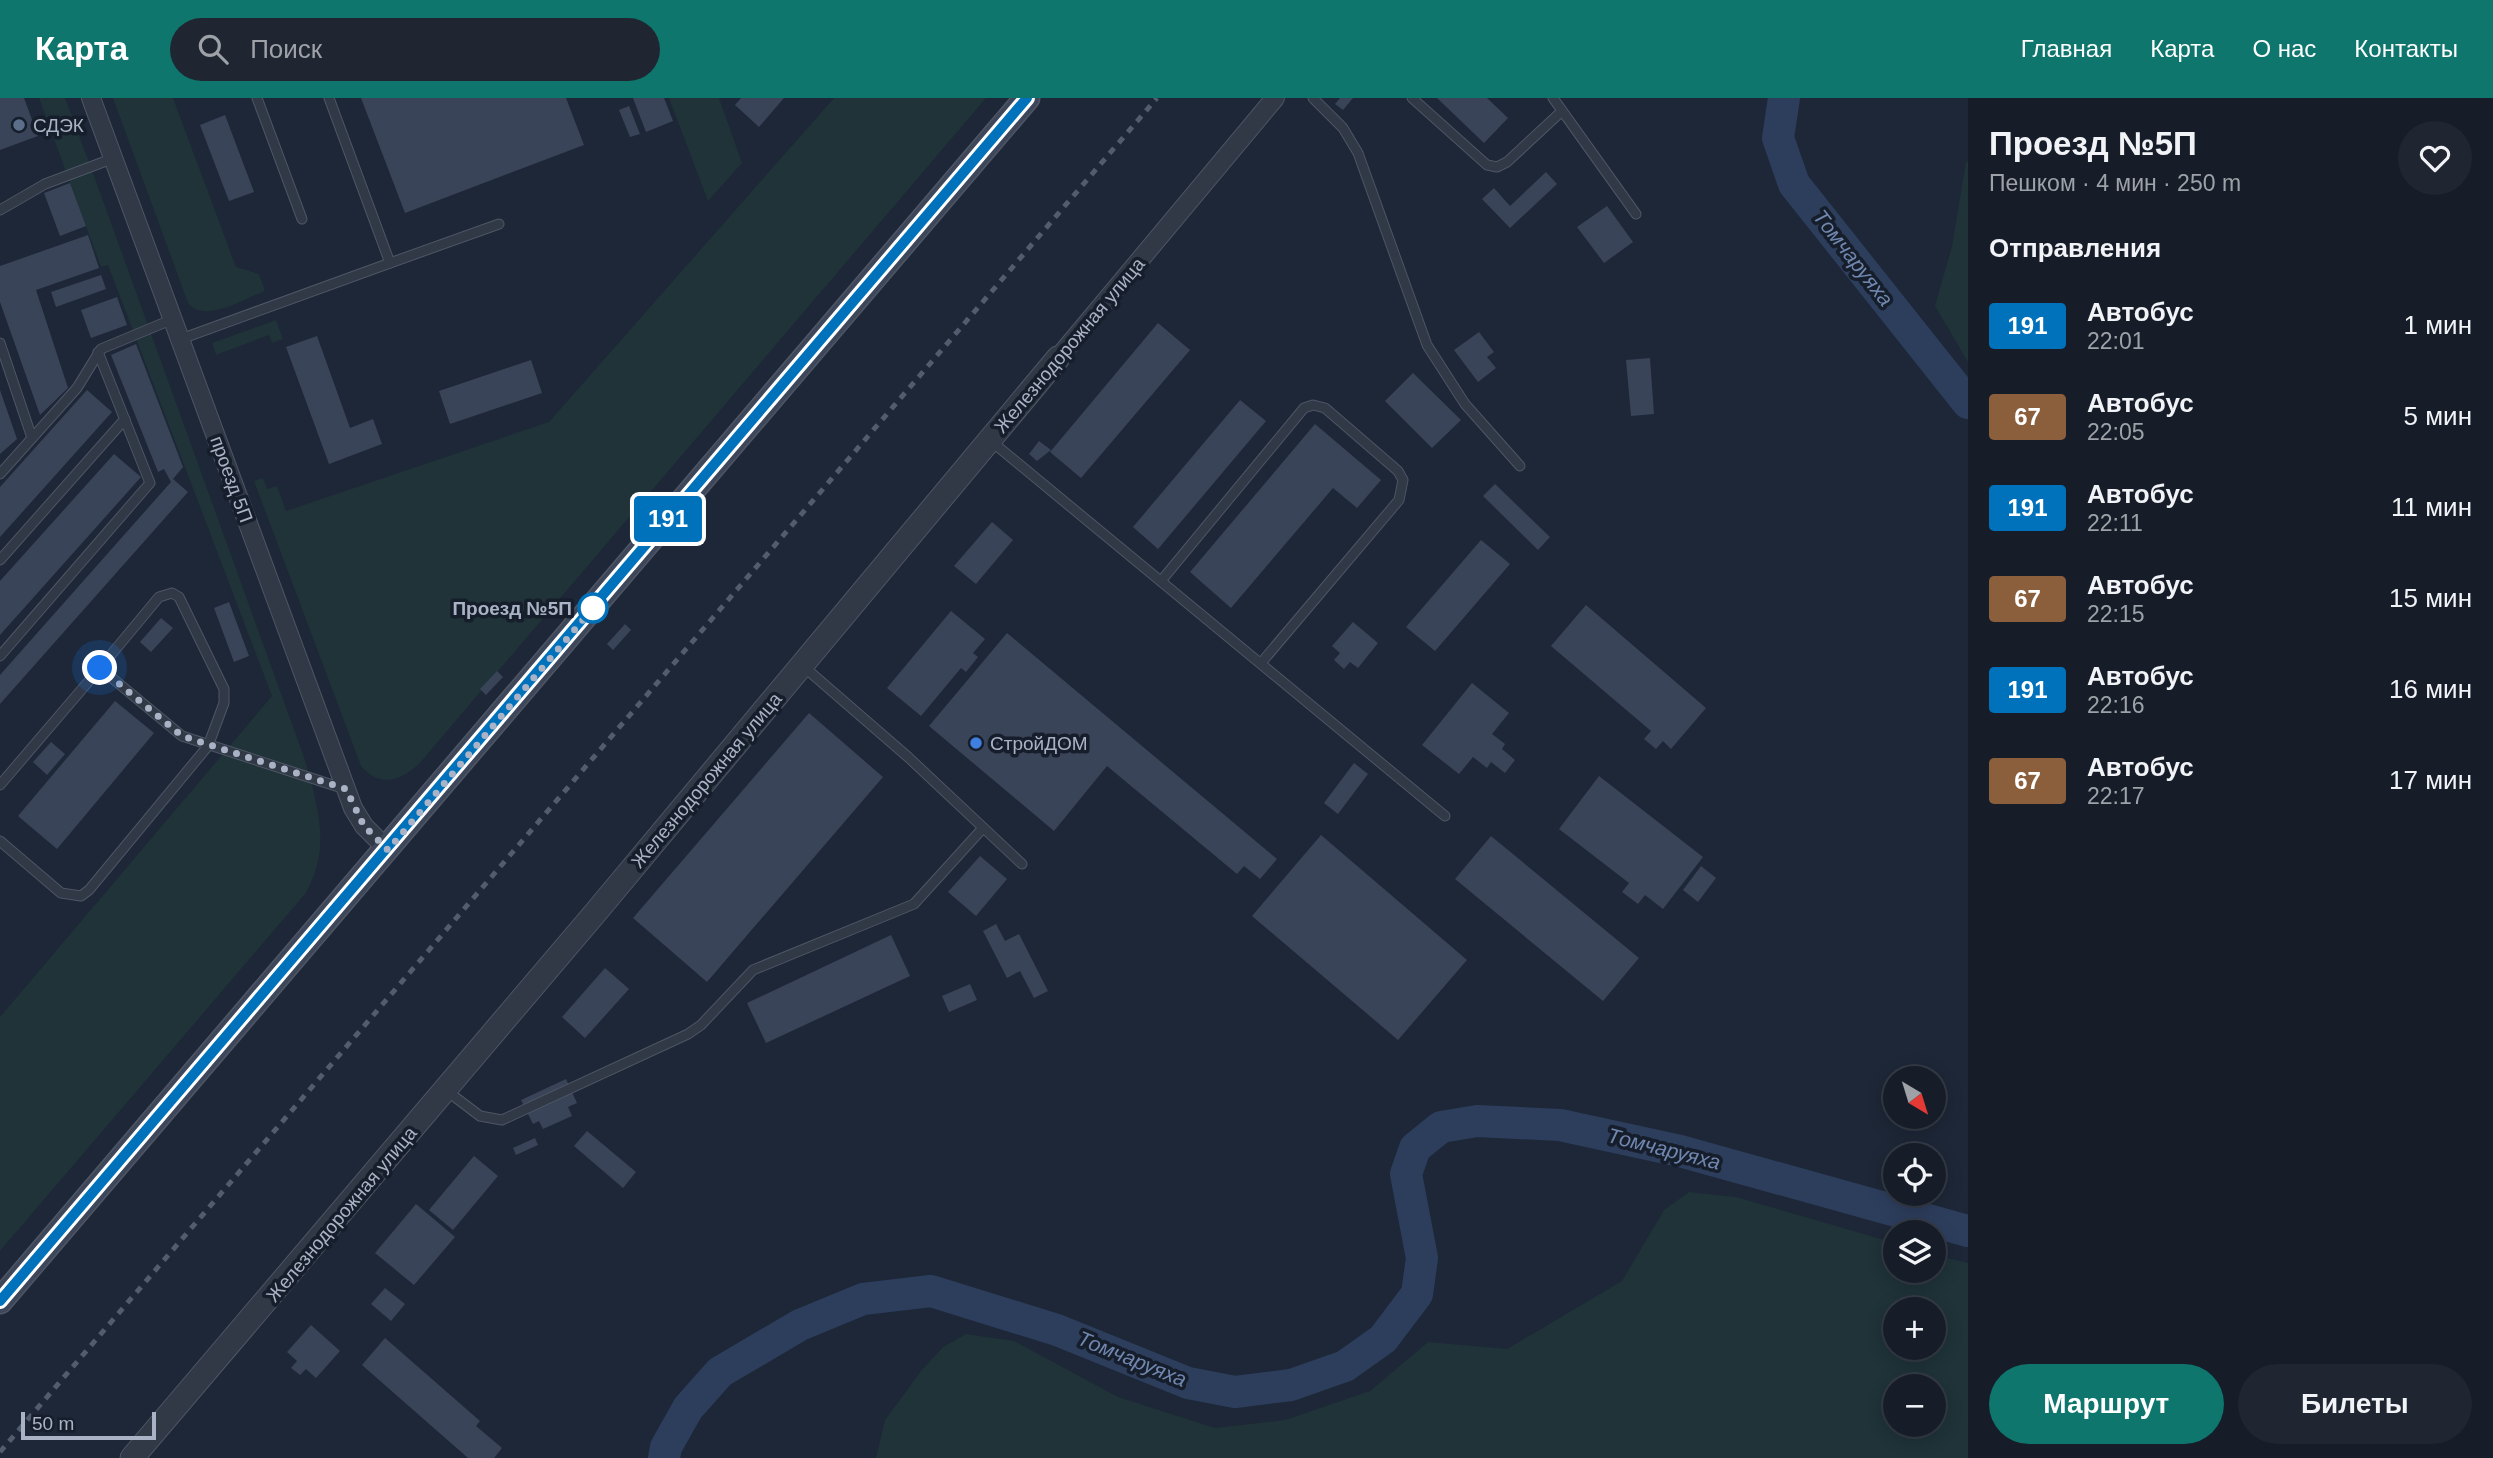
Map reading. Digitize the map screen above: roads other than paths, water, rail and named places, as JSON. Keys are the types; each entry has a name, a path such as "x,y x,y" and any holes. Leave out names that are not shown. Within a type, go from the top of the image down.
{"main road":[{"path":"0,1301 388,850 1027,98"}],"street":[{"name":"проезд 5П","path":"91,98 346,789 364,826 388,850"},
{"name":"Железнодорожная улица","path":"132,1458 803,666 1275,98"}],"lane":[{"path":"257,98 302,219"},
{"path":"329,98 390,263"},
{"path":"1313,98 1343,128 1358,153 1427,345 1465,404 1520,466"},
{"path":"1412,98 1487,165 1497,167 1507,162 1562,111"},
{"path":"1553,98 1636,214"},
{"path":"0,210 45,184 114,158"},
{"path":"181,339 499,224"},
{"path":"0,474 77,388 104,346 173,319"},
{"path":"0,343 32,438"},
{"path":"0,656 146,491 150,477 98,352"},
{"path":"1161,581 1304,408 1313,405 1325,408 1398,471 1403,489 1399,499 1261,663"},
{"path":"0,560 125,419"},
{"path":"990,440 1445,816"},
{"path":"0,785 159,597 172,593 179,597 224,689 224,703 208,746 89,890 81,896 61,893 0,841"},
{"path":"803,666 908,757 1022,864"},
{"path":"100,668 182,736 346,789"},
{"path":"446,1089 480,1116 502,1120 688,1034 701,1025 753,971 914,904 983,828"}],"waterway":[{"name":"Томчаруяха","path":"1784,98 1778,138 1794,184 1968,403"},
{"name":"Томчаруяха","path":"664,1458 666,1447 688,1408 720,1372 800,1325 863,1299 931,1291 1057,1330 1188,1383 1235,1392 1291,1385 1345,1366 1383,1339 1417,1294 1422,1258 1406,1174 1415,1148 1441,1127 1477,1121 1560,1125 1680,1151 1968,1231"}],"railway":[{"path":"0,1452 1157,98"}],"place":[{"name":"СДЭК","path":"19,125"},
{"name":"Проезд №5П","path":"593,608"},
{"name":"СтройДОМ","path":"976,743"}]}
